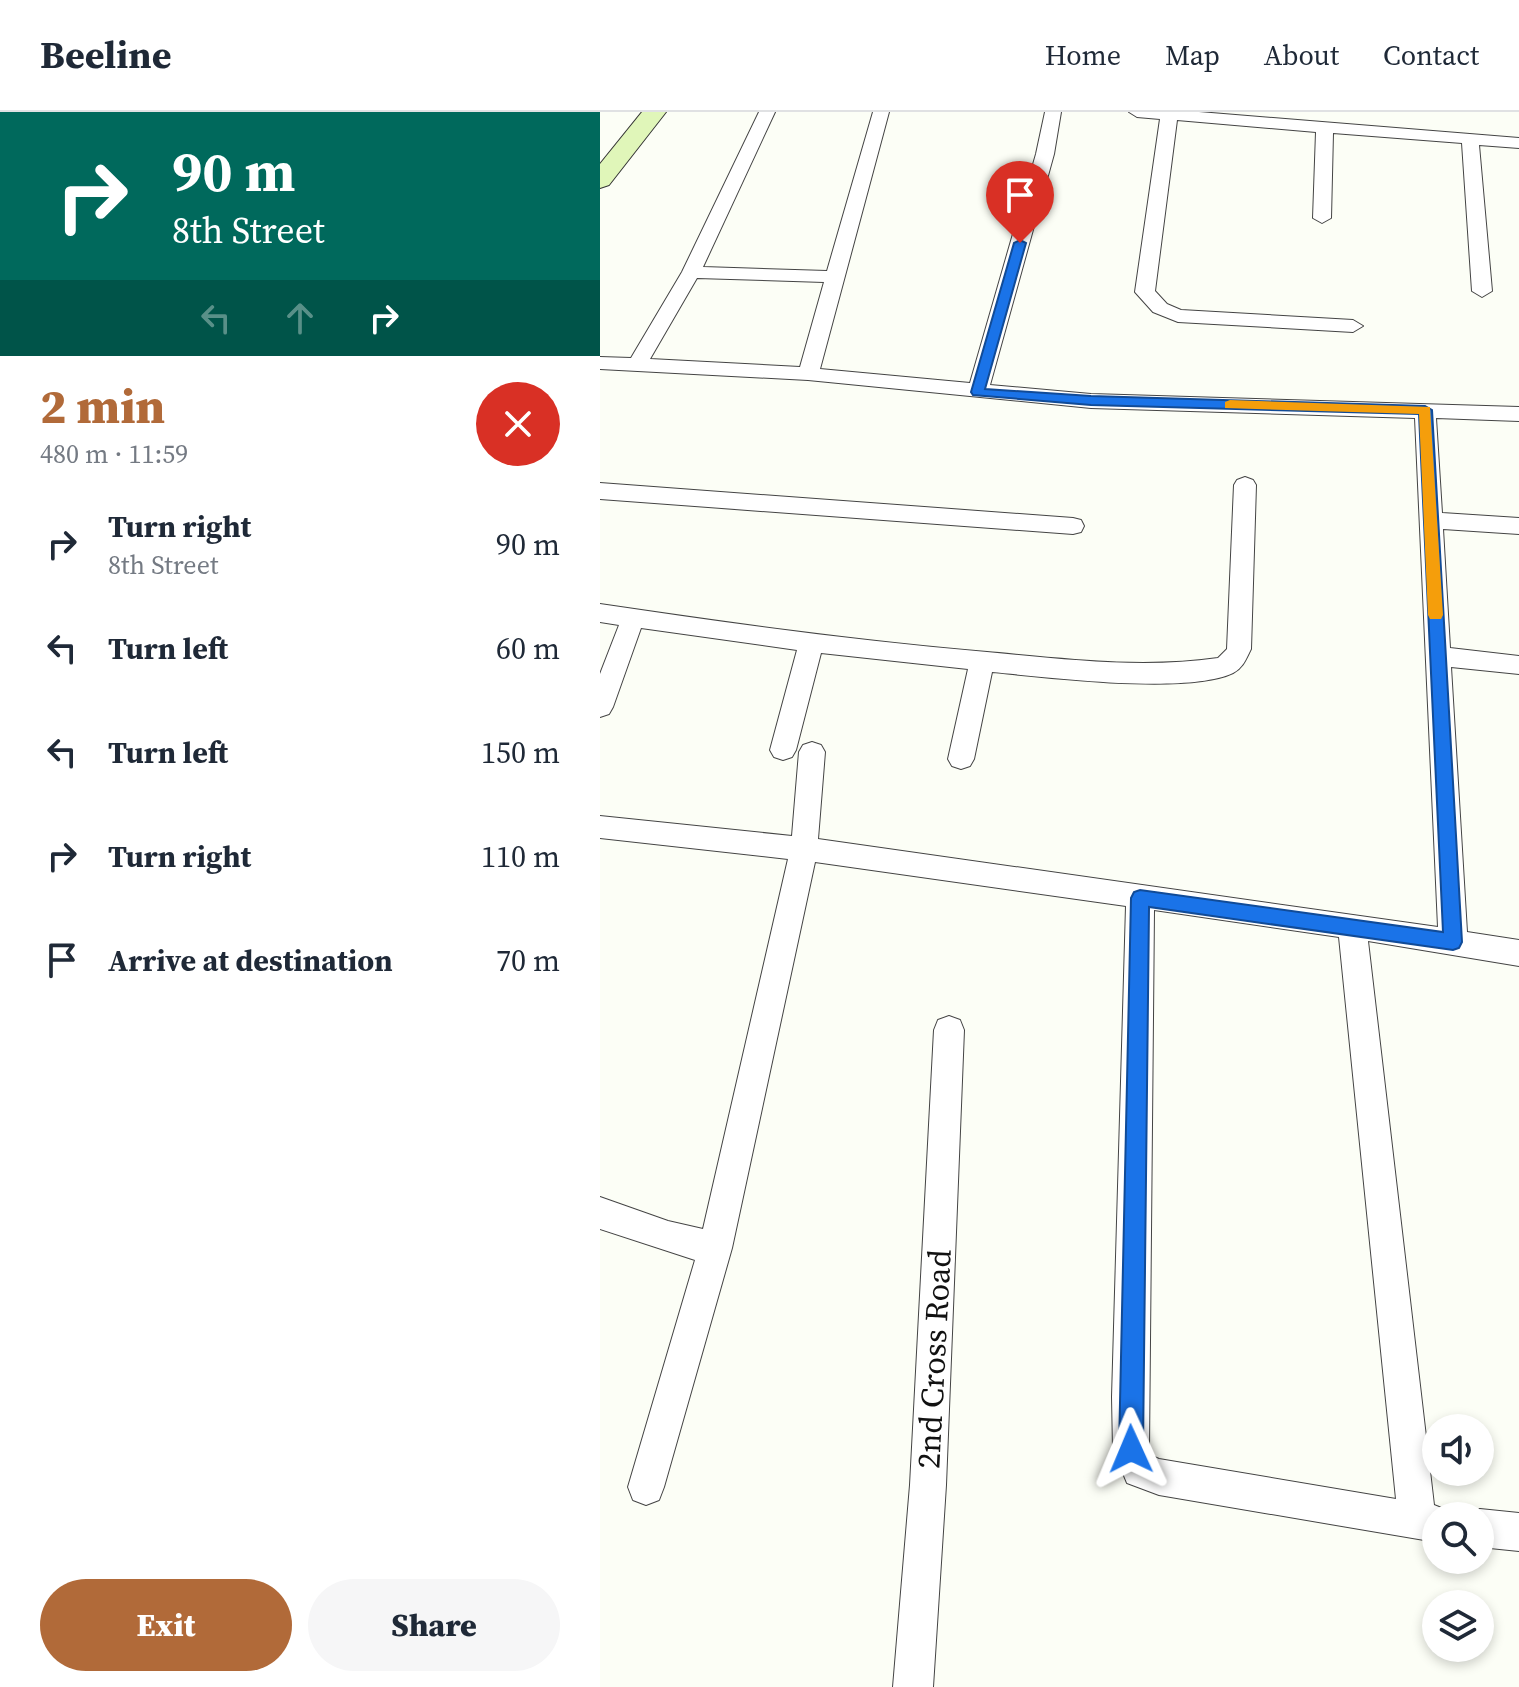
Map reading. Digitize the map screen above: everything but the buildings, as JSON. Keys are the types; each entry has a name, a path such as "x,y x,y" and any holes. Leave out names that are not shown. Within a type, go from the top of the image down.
{"street":[{"path":"600,180 654,112"},
{"path":"637,365 691,272 767,112"},
{"path":"808,374 881,112"},
{"path":"978,392 1045,154 1053,112"},
{"path":"1137,112 1519,143"},
{"path":"1169,115 1145,292 1160,308 1178,316 1353,326"},
{"path":"1322,218 1325,128"},
{"path":"1470,139 1482,291"},
{"path":"691,272 835,277"},
{"path":"600,363 808,374 1091,401 1519,414"},
{"path":"1425,410 1453,942"},
{"path":"600,613 811,643 982,662 1097,671 1207,670 1223,667 1233,661 1239,649 1245,485"},
{"path":"600,491 1073,526"},
{"path":"1432,520 1519,526"},
{"path":"600,707 633,618"},
{"path":"783,750 811,643"},
{"path":"1437,656 1519,665"},
{"path":"961,759 982,662"},
{"path":"646,1487 715,1248 804,849 812,752"},
{"path":"600,827 804,849 1352,926 1519,953"},
{"path":"1140,898 1130,1397 1131,1449 1140,1470 1159,1477 1422,1522"},
{"path":"1352,926 1424,1502"},
{"name":"2nd Cross Road","path":"913,1687 928,1485 949,1030"},
{"path":"600,1213 668,1237 715,1248"},
{"path":"1494,1529 1519,1532"}],"slow traffic":[{"path":"1230,405 1425,410 1436,615"}],"route":[{"path":"1020,243 978,392 1091,401 1425,410 1453,942 1140,898 1131,1449"}]}
